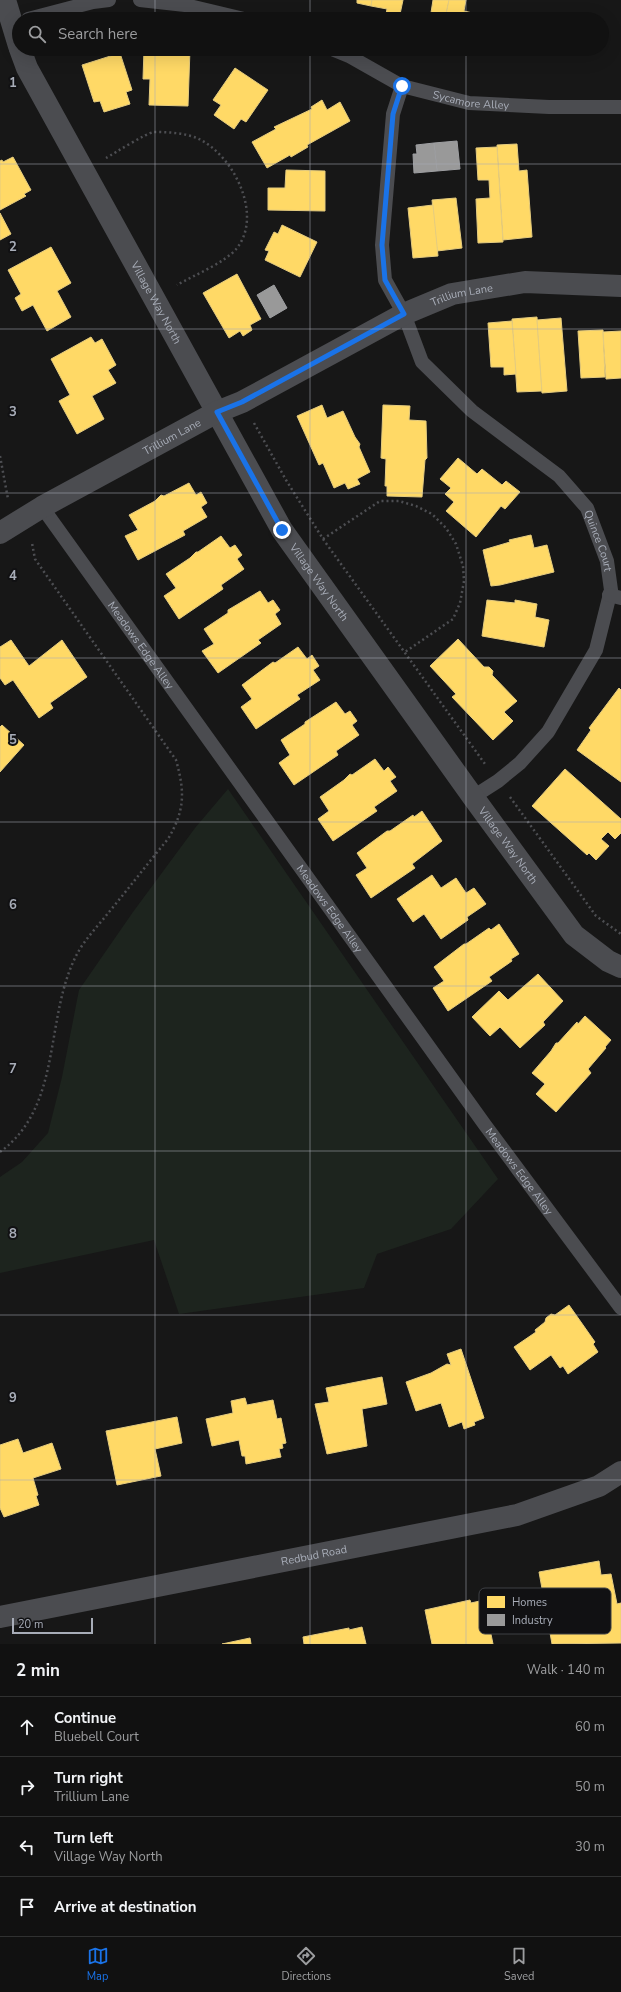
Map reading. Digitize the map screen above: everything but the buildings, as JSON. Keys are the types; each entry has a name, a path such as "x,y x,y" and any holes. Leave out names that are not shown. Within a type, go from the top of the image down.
{"street":[{"name":"Village Way North","path":"5,0 13,12"},
{"name":"Village Way North","path":"23,56 27,68 282,530 473,797 574,935 608,961 621,967"},
{"name":"Trillium Lane","path":"0,533 42,507 217,412 242,402 404,314 452,294 525,282 621,286"},
{"name":"Redbud Road","path":"0,1617 517,1514 599,1486 621,1472"}],"lane":[{"path":"56,12 93,2 109,0"},
{"path":"140,0 185,4 216,12"},
{"name":"Sycamore Alley","path":"349,56 402,86 469,103 550,107 621,108"},
{"name":"Quince Court","path":"402,86 393,114 382,245 385,280 404,314 422,362 472,411 559,476 587,508 607,561 611,590 615,597 596,650 548,732 520,763 498,781 473,797"},
{"name":"Meadows Edge Alley","path":"42,507 476,1112 621,1308"}],"path":[{"path":"106,158 152,132 181,134 200,139 218,152 234,171 242,189 246,211 246,229 238,248 229,256 177,285"},
{"path":"102,152 110,165"},
{"path":"173,278 181,292"},
{"path":"242,402 286,480 323,539 596,916 621,934"},
{"path":"0,456 6,497 32,538 34,559 176,760 182,782 182,803 178,821 168,839 76,955 67,979 60,1006 45,1083 37,1106 22,1130 0,1152"},
{"path":"323,539 380,500 399,501 416,506 432,514 446,528 456,544 463,566 464,581 460,603 453,619 405,652"}],"shaded area":[{"path":"228,789 498,1179 451,1229 377,1254 364,1288 179,1314 154,1240 0,1273 0,1177 22,1162 48,1133 62,1077 79,990 133,912 195,828"}],"route":[{"path":"282,530 217,412 242,402 404,314 385,280 382,245 393,114 402,86"}]}
